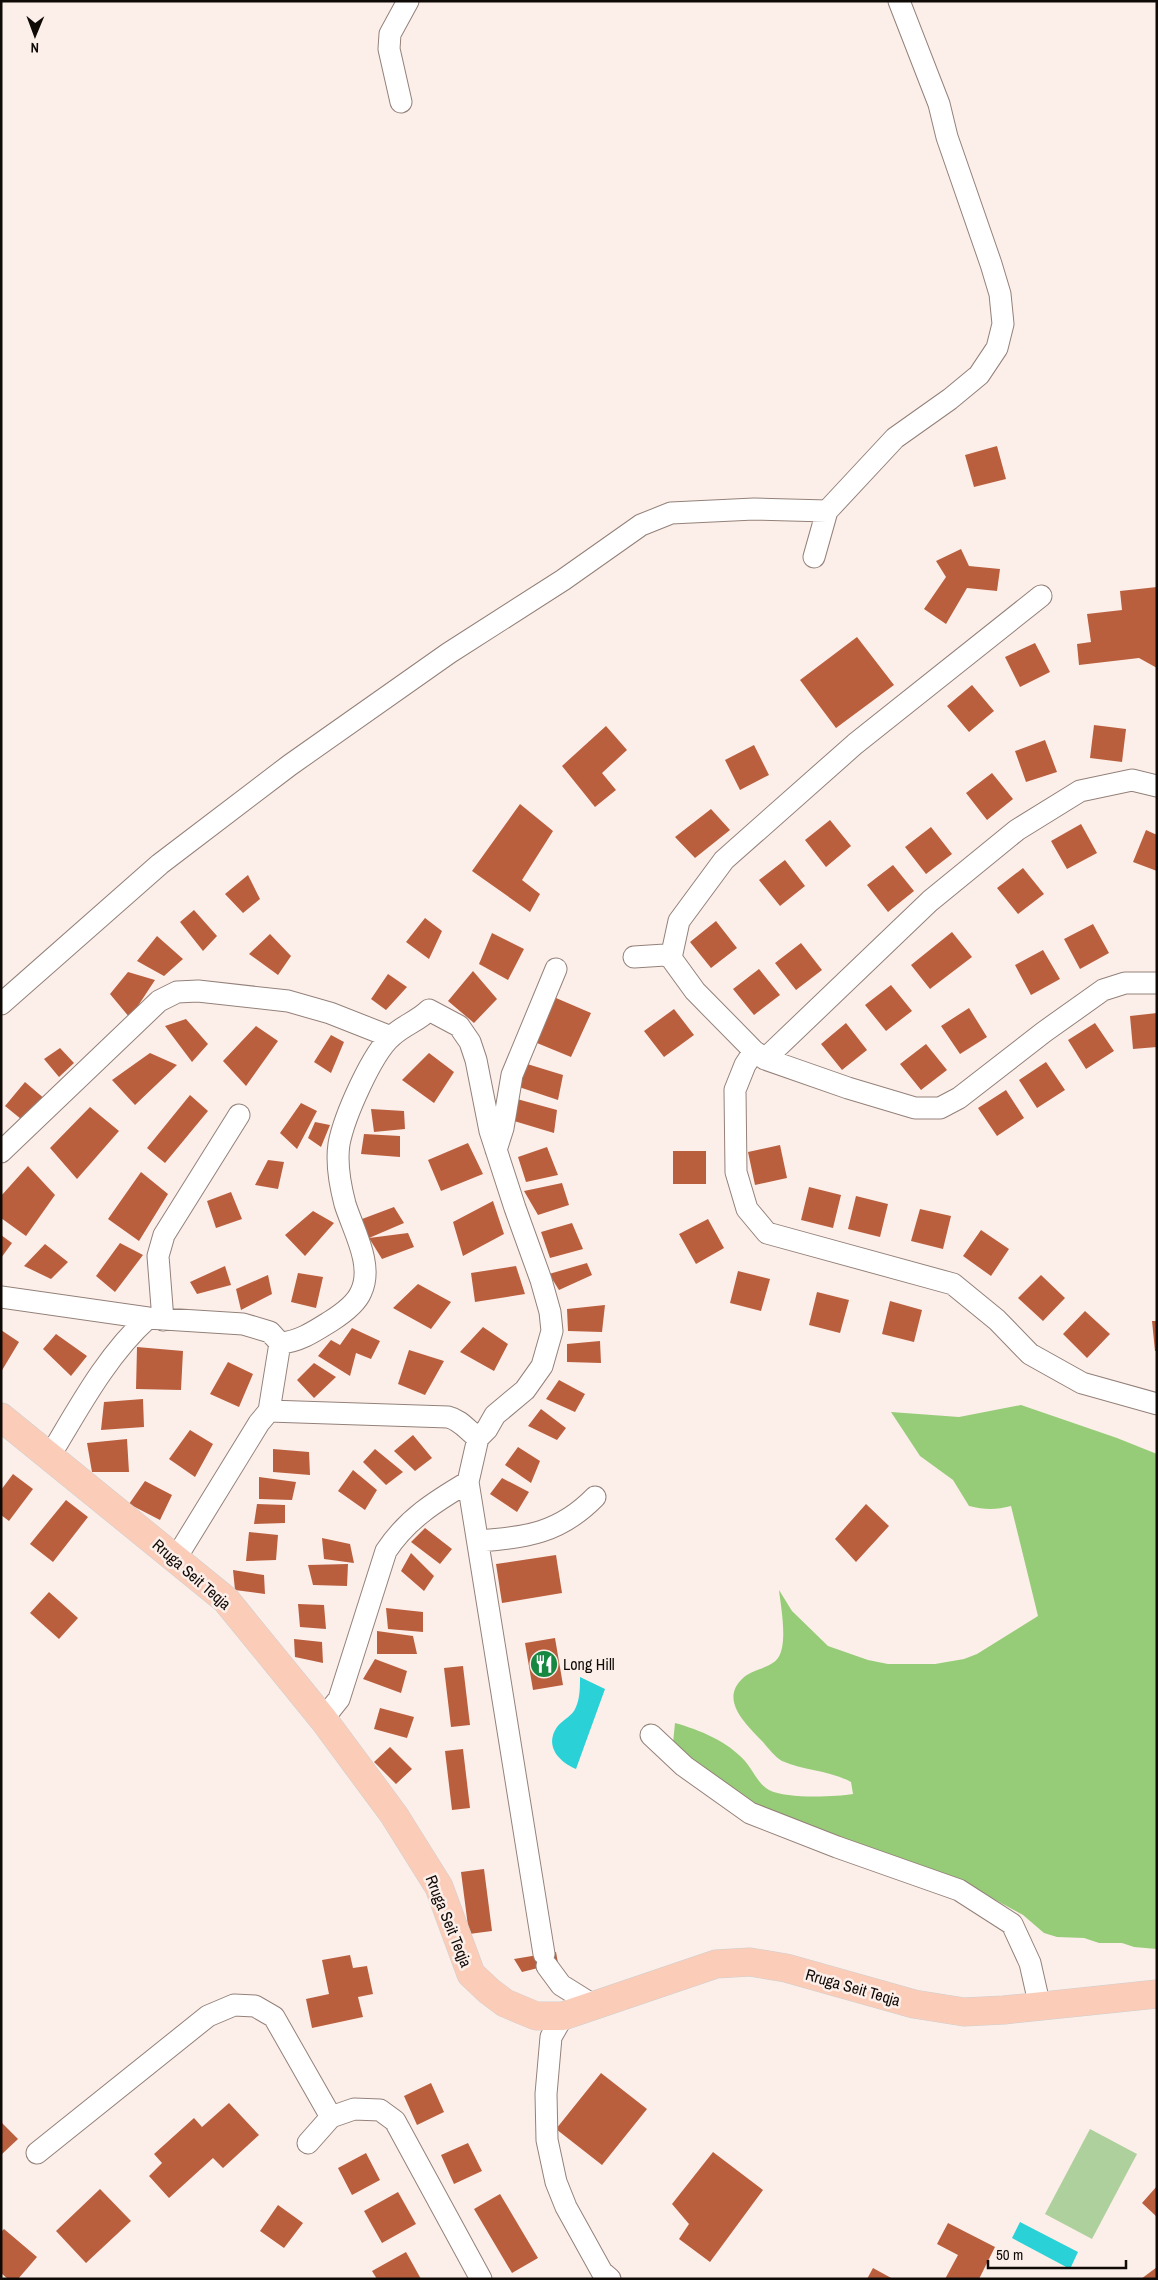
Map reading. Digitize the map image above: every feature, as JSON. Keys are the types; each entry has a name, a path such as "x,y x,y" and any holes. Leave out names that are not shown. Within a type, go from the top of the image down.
{"main road":[{"name":"Rruga Seit Teqja","path":"1,1417 226,1600 323,1719 394,1815 439,1888 471,1974 504,2003 536,2016 563,2016 716,1964 750,1962 786,1968 914,2004 964,2012 1040,2007 1157,1994"}],"street":[{"path":"400,102 388,49 390,34 408,1"},
{"path":"814,558 827,511 895,438 980,375 997,348 1002,324 1000,294 991,264 947,138 939,104 900,1"},
{"path":"1,1004 160,864 282,771 449,654 563,580 640,525 671,513 754,509 827,511"},
{"path":"671,958 679,922 724,860 855,744 1041,596"},
{"path":"1157,786 1132,780 1080,791 1017,830 930,901 760,1055 745,1065 735,1090 736,1172 747,1209 767,1233 953,1284 997,1320 1030,1354 1082,1383 1157,1404"},
{"path":"634,957 665,956 671,958 695,991 760,1055 848,1088 915,1108 940,1108 960,1098 1044,1032 1103,990 1125,983 1157,983"},
{"path":"496,1150 503,1128 512,1075 556,969"},
{"path":"1,1152 159,1001 177,992 198,991 288,1000 391,1037"},
{"path":"280,1343 292,1342 337,1317 353,1304 362,1292 365,1270 341,1185 338,1162 340,1144 347,1118 363,1081 380,1049 404,1026 418,1020 429,1010 459,1026 470,1042 476,1060 481,1093 496,1150 541,1280 550,1312 552,1330 542,1366 525,1390 495,1415 487,1429 478,1438 468,1482 546,1960 561,1985 593,2005"},
{"path":"156,1319 158,1256 164,1235 239,1115"},
{"path":"1,1297 156,1319 243,1324 270,1332 280,1343"},
{"path":"57,1444 81,1404 129,1335 156,1319"},
{"path":"176,1558 259,1423 269,1412 280,1343"},
{"path":"269,1412 448,1417 459,1420 467,1430 478,1438"},
{"path":"323,1719 339,1699 386,1551 399,1532 436,1500 468,1482"},
{"path":"478,1541 504,1540 534,1534 583,1510 595,1497"},
{"path":"650,1735 684,1766 750,1813 837,1847 959,1890 1012,1924 1030,1963 1040,2007"},
{"path":"37,2153 208,2016 234,2005 256,2006 274,2018 331,2118"},
{"path":"563,2016 551,2037 546,2094 547,2140 556,2182 566,2207 601,2277"},
{"path":"308,2143 331,2118 354,2109 380,2110 395,2121 481,2279"}],"green space":[{"path":"1021,1405 1157,1454 1157,1949 1134,1947 1122,1943 1099,1943 1084,1938 1057,1937 1044,1933 1023,1915 988,1896 879,1852 754,1806 731,1791 673,1743 675,1723 694,1729 722,1742 745,1761 759,1781 769,1790 798,1796 853,1794 851,1782 843,1778 799,1767 779,1759 738,1713 733,1696 736,1687 750,1673 775,1662 781,1652 783,1625 779,1590 792,1611 828,1646 868,1660 888,1664 935,1664 964,1659 977,1654 1038,1616 1011,1506 990,1509 969,1506 953,1480 920,1456 891,1412 959,1417"},
{"path":"1090,2129 1137,2154 1092,2239 1045,2214"}],"water":[{"path":"580,1677 605,1689 576,1769 559,1758 552,1741 557,1727 576,1707 579,1696"},
{"path":"1020,2222 1078,2252 1070,2269 1012,2238"}],"building":[{"path":"997,446 1006,479 974,487 965,455"},
{"path":"961,549 969,566 1000,569 997,591 967,588 946,624 924,609 946,577 936,561"},
{"path":"1157,587 1157,668 1139,658 1079,665 1077,644 1091,642 1087,614 1122,610 1120,591"},
{"path":"857,637 894,685 836,728 800,680"},
{"path":"1035,643 1050,672 1020,687 1005,657"},
{"path":"972,685 994,711 969,732 947,706"},
{"path":"1094,725 1126,729 1122,762 1090,758"},
{"path":"606,726 627,750 602,773 616,790 595,807 562,766"},
{"path":"1045,740 1057,772 1026,782 1015,751"},
{"path":"754,745 769,775 740,790 725,760"},
{"path":"992,773 1013,799 987,820 966,793"},
{"path":"520,804 553,831 522,880 540,894 530,912 472,871"},
{"path":"711,809 730,830 695,858 675,837"},
{"path":"830,820 851,846 826,867 805,840"},
{"path":"1081,824 1097,853 1067,869 1051,841"},
{"path":"931,827 952,854 926,874 905,847"},
{"path":"1146,830 1157,835 1157,871 1133,862"},
{"path":"785,860 805,886 780,906 759,880"},
{"path":"893,865 914,891 888,912 867,885"},
{"path":"1023,868 1044,894 1018,914 997,888"},
{"path":"248,875 260,899 243,913 225,894"},
{"path":"194,910 217,936 203,951 180,922"},
{"path":"425,918 442,931 429,959 406,942"},
{"path":"716,921 737,948 711,968 690,942"},
{"path":"1093,924 1109,953 1080,969 1064,939"},
{"path":"952,932 972,957 930,989 911,965"},
{"path":"492,933 524,949 508,980 479,964"},
{"path":"270,934 291,956 278,975 249,954"},
{"path":"157,936 183,959 164,976 137,961"},
{"path":"801,943 822,970 796,990 775,963"},
{"path":"1043,950 1060,979 1031,995 1015,965"},
{"path":"759,969 780,995 754,1015 733,989"},
{"path":"473,971 497,999 474,1023 448,1001"},
{"path":"128,972 155,980 130,1018 110,994"},
{"path":"388,974 407,987 386,1010 371,999"},
{"path":"891,985 912,1011 886,1031 865,1005"},
{"path":"556,998 591,1013 571,1057 537,1043"},
{"path":"969,1008 987,1037 960,1054 941,1026"},
{"path":"674,1009 694,1035 664,1057 644,1031"},
{"path":"1157,1013 1157,1047 1133,1049 1130,1016"},
{"path":"186,1019 208,1044 192,1062 165,1026"},
{"path":"846,1023 867,1050 842,1070 821,1044"},
{"path":"1095,1023 1114,1051 1086,1069 1068,1040"},
{"path":"256,1026 278,1041 246,1086 223,1061"},
{"path":"331,1035 344,1042 331,1073 314,1062"},
{"path":"926,1044 947,1070 921,1090 900,1064"},
{"path":"60,1048 74,1063 59,1077 44,1059"},
{"path":"150,1053 177,1065 135,1105 112,1080"},
{"path":"429,1053 454,1072 434,1103 402,1080"},
{"path":"1046,1062 1065,1090 1037,1108 1019,1080"},
{"path":"524,1063 563,1075 558,1100 519,1087"},
{"path":"25,1082 46,1100 21,1119 5,1106"},
{"path":"1006,1090 1024,1118 997,1136 978,1108"},
{"path":"190,1095 208,1111 165,1163 147,1148"},
{"path":"517,1099 557,1110 554,1133 514,1121"},
{"path":"301,1103 317,1111 297,1149 280,1133"},
{"path":"90,1107 119,1131 77,1179 50,1148"},
{"path":"371,1109 404,1111 405,1129 374,1132"},
{"path":"315,1122 330,1125 321,1147 308,1138"},
{"path":"364,1134 400,1136 400,1157 361,1154"},
{"path":"468,1143 483,1174 441,1191 428,1160"},
{"path":"780,1145 787,1178 755,1185 748,1152"},
{"path":"547,1147 558,1175 526,1182 518,1157"},
{"path":"673,1151 706,1151 706,1184 673,1184"},
{"path":"268,1160 284,1162 278,1189 255,1185"},
{"path":"28,1166 55,1195 26,1236 1,1218 1,1196"},
{"path":"141,1172 168,1194 139,1241 108,1219"},
{"path":"562,1183 569,1205 538,1215 524,1191"},
{"path":"809,1187 841,1195 833,1228 801,1220"},
{"path":"231,1192 242,1219 216,1228 207,1201"},
{"path":"856,1196 888,1204 880,1237 848,1229"},
{"path":"493,1201 504,1234 463,1256 453,1222"},
{"path":"394,1207 404,1223 369,1238 362,1219"},
{"path":"920,1209 951,1216 943,1249 911,1241"},
{"path":"313,1211 334,1223 305,1256 285,1235"},
{"path":"708,1219 724,1248 696,1264 679,1234"},
{"path":"572,1223 583,1249 550,1258 541,1232"},
{"path":"981,1230 1009,1249 991,1276 963,1256"},
{"path":"408,1233 414,1247 382,1259 369,1238"},
{"path":"1,1235 12,1243 1,1258"},
{"path":"120,1243 143,1255 115,1292 96,1276"},
{"path":"45,1244 68,1262 51,1279 24,1266"},
{"path":"587,1263 592,1275 559,1290 549,1274"},
{"path":"225,1266 231,1285 197,1294 190,1282"},
{"path":"516,1266 525,1294 475,1302 471,1273"},
{"path":"738,1271 770,1279 761,1311 730,1303"},
{"path":"298,1273 323,1277 316,1308 291,1302"},
{"path":"268,1275 272,1294 241,1310 236,1289"},
{"path":"1041,1275 1065,1298 1043,1321 1018,1298"},
{"path":"418,1284 451,1302 431,1329 393,1308"},
{"path":"817,1292 849,1300 840,1333 809,1325"},
{"path":"890,1301 922,1310 914,1342 882,1334"},
{"path":"605,1305 602,1332 568,1331 567,1309"},
{"path":"1085,1311 1110,1334 1087,1358 1063,1334"},
{"path":"1152,1321 1157,1321 1157,1351 1155,1351"},
{"path":"483,1327 508,1344 494,1371 460,1352"},
{"path":"352,1328 380,1341 371,1359 356,1353 350,1376 318,1356 331,1340 340,1345"},
{"path":"1,1330 19,1342 1,1372"},
{"path":"56,1334 87,1356 71,1376 43,1349"},
{"path":"600,1341 601,1363 567,1362 567,1344"},
{"path":"137,1347 183,1351 181,1390 136,1389"},
{"path":"409,1350 444,1361 425,1395 398,1384"},
{"path":"228,1362 253,1374 239,1407 210,1394"},
{"path":"314,1363 336,1377 314,1398 297,1380"},
{"path":"559,1380 585,1394 575,1412 546,1399"},
{"path":"143,1399 144,1427 101,1430 104,1402"},
{"path":"541,1409 566,1428 557,1440 528,1426"},
{"path":"190,1430 213,1444 195,1477 169,1459"},
{"path":"413,1435 432,1458 415,1471 394,1451"},
{"path":"127,1439 129,1472 92,1472 87,1443"},
{"path":"518,1447 540,1461 531,1483 505,1465"},
{"path":"273,1449 309,1452 310,1475 273,1472"},
{"path":"375,1449 403,1472 386,1485 363,1462"},
{"path":"353,1470 377,1490 365,1510 338,1491"},
{"path":"13,1474 33,1489 9,1521 1,1515 1,1490"},
{"path":"259,1477 296,1482 292,1500 259,1499"},
{"path":"502,1478 529,1492 517,1512 490,1494"},
{"path":"145,1481 172,1495 160,1520 129,1504"},
{"path":"66,1500 88,1517 53,1562 30,1544"},
{"path":"257,1504 285,1505 285,1523 254,1524"},
{"path":"866,1504 889,1526 856,1562 835,1539"},
{"path":"425,1528 452,1549 440,1564 411,1542"},
{"path":"249,1532 278,1535 276,1560 246,1561"},
{"path":"322,1538 350,1544 354,1563 324,1559"},
{"path":"411,1553 434,1576 424,1591 401,1571"},
{"path":"556,1555 562,1593 502,1603 496,1564"},
{"path":"348,1564 347,1586 313,1585 308,1565"},
{"path":"233,1570 264,1575 265,1594 235,1590"},
{"path":"49,1592 78,1618 59,1639 30,1613"},
{"path":"298,1604 324,1605 326,1629 300,1627"},
{"path":"386,1608 423,1612 423,1632 388,1629"},
{"path":"377,1631 413,1636 417,1654 377,1654"},
{"name":"Long Hill","path":"555,1638 563,1685 533,1690 525,1643"},
{"path":"294,1639 322,1642 323,1663 295,1657"},
{"path":"375,1659 407,1671 401,1693 363,1679"},
{"path":"463,1666 470,1725 451,1727 444,1668"},
{"path":"380,1708 414,1717 407,1738 374,1729"},
{"path":"390,1747 412,1769 396,1784 374,1762"},
{"path":"463,1749 470,1808 452,1810 445,1751"},
{"path":"484,1869 492,1931 469,1934 461,1872"},
{"path":"556,1952 558,1963 522,1972 514,1959"},
{"path":"350,1955 353,1968 367,1966 373,1994 358,1997 363,2017 312,2028 306,1999 329,1994 322,1960"},
{"path":"601,2073 647,2109 602,2165 556,2129"},
{"path":"431,2083 444,2112 417,2125 404,2096"},
{"path":"229,2103 259,2135 223,2168 213,2158 169,2198 149,2176 162,2163 154,2154 194,2118 202,2127"},
{"path":"1,2122 18,2139 1,2155"},
{"path":"468,2143 482,2171 454,2184 441,2155"},
{"path":"713,2152 763,2190 710,2262 679,2239 689,2224 672,2204"},
{"path":"366,2153 380,2180 352,2195 338,2168"},
{"path":"1157,2186 1157,2217 1142,2203"},
{"path":"100,2189 131,2221 86,2263 56,2231"},
{"path":"398,2192 416,2224 382,2243 364,2211"},
{"path":"500,2194 538,2258 512,2273 474,2209"},
{"path":"278,2205 303,2223 284,2248 260,2231"},
{"path":"948,2223 995,2247 979,2279 945,2279 958,2255 937,2244"},
{"path":"4,2229 37,2257 18,2279 8,2279 1,2273 1,2232"},
{"path":"406,2252 421,2279 377,2279 372,2271"},
{"path":"1157,2267 1157,2279 1141,2279"},
{"path":"873,2268 893,2279 867,2279"}],"place":[{"name":"Long Hill","path":"544,1664"}]}
